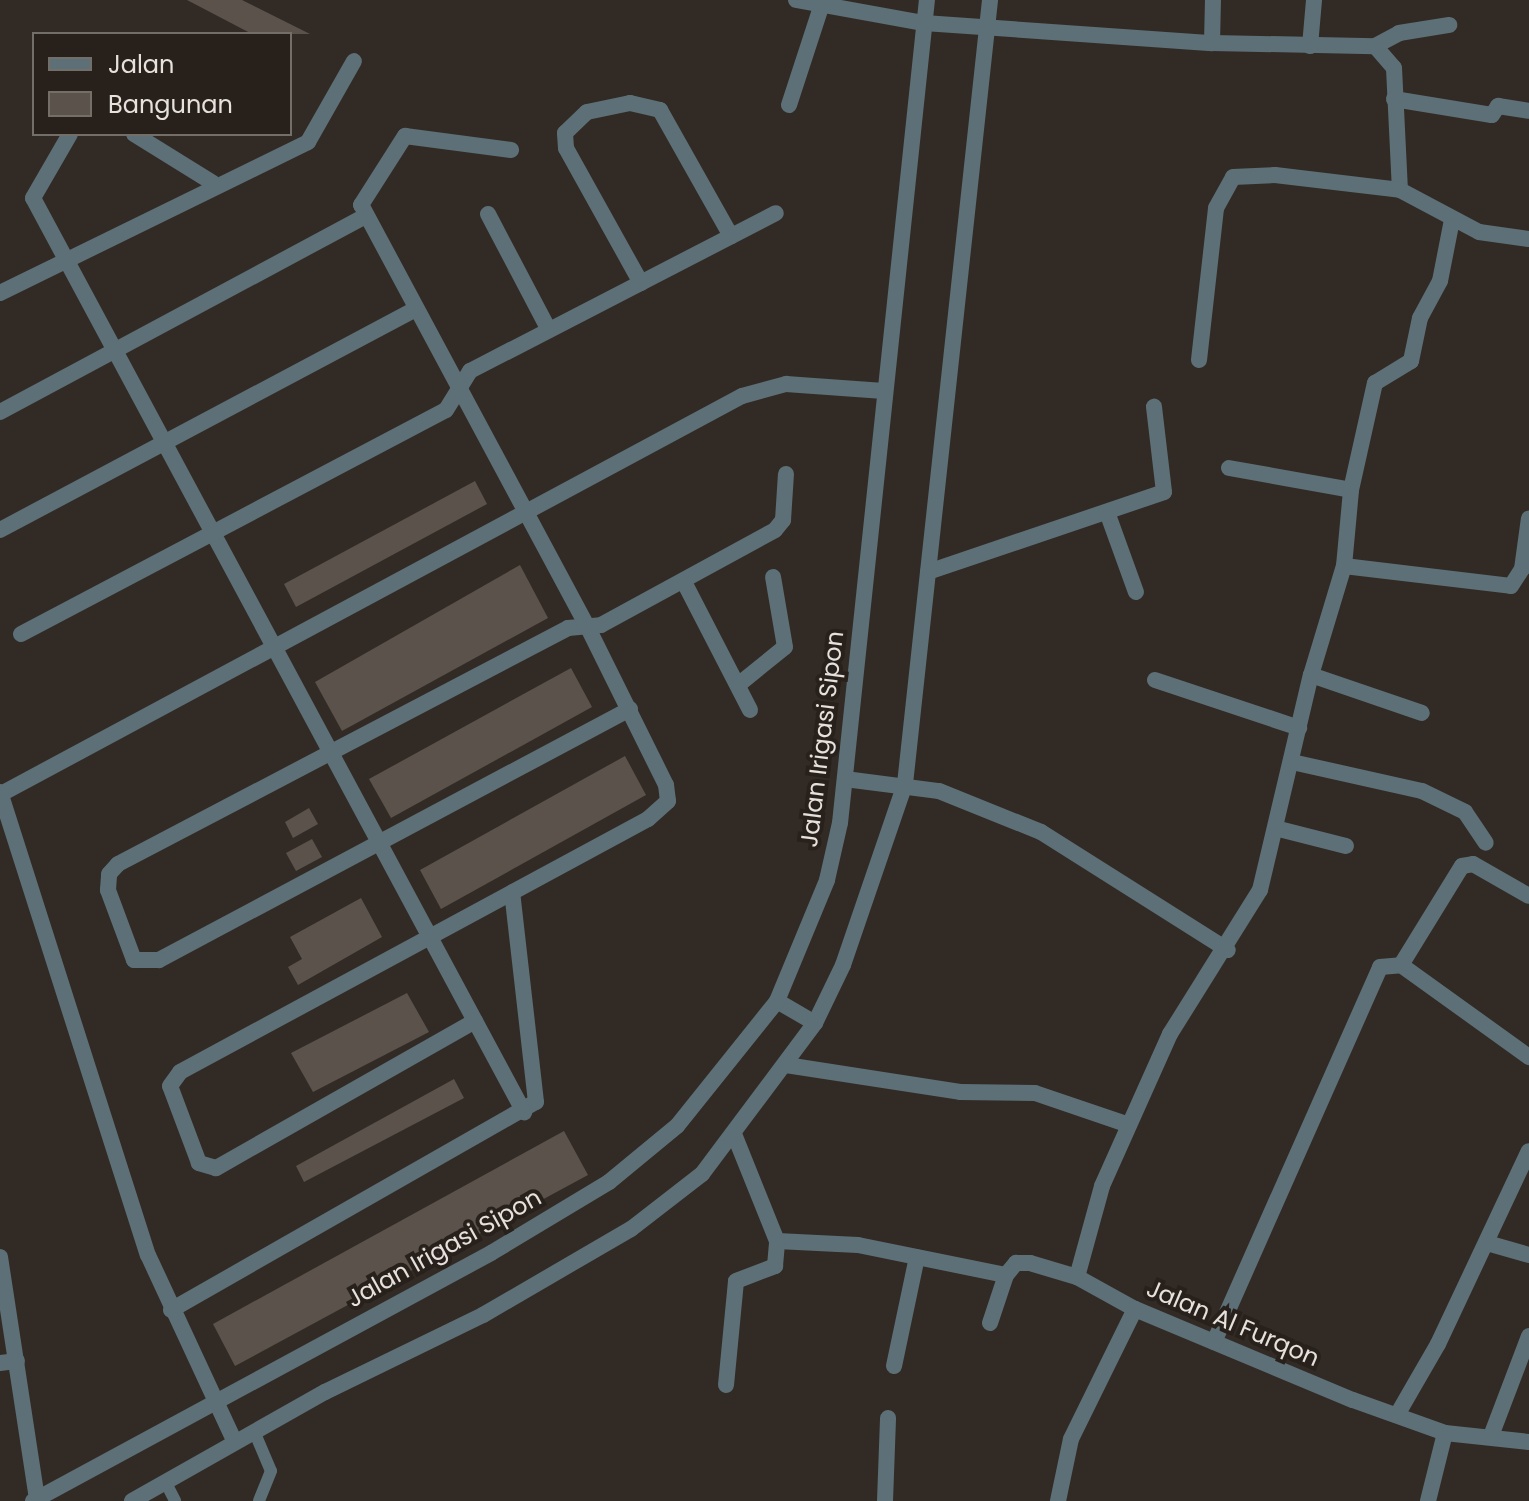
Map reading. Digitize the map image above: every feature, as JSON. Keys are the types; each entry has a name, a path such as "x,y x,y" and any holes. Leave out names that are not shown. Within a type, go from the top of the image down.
{"street":[{"path":"796,0 821,7 929,24 1212,43 1375,46 1399,33 1449,25"},
{"name":"Jalan Irigasi Sipon","path":"35,1500 491,1253 609,1182 677,1126 779,1002 827,880 848,779 884,391 929,24 927,0"},
{"path":"132,1501 166,1483 233,1438 254,1431 483,1315 631,1229 702,1174 786,1065 812,1022 843,965 902,784 928,572 983,27 990,0"},
{"path":"1212,43 1213,0"},
{"path":"1310,46 1314,0"},
{"path":"789,105 821,7"},
{"path":"1375,46 1394,68 1400,190"},
{"path":"0,293 213,183 308,142 354,61"},
{"path":"1394,99 1492,115 1498,106 1529,111"},
{"path":"641,283 566,148 565,133 587,112 630,103 660,110 731,236"},
{"path":"69,136 33,198 524,1112"},
{"path":"137,136 213,183"},
{"path":"475,1021 216,1168 199,1163 171,1091 174,1075 666,807 666,785 630,709 366,216 361,198 405,136 511,150"},
{"path":"1199,360 1216,208 1233,177 1275,175 1400,190 1479,232 1529,239"},
{"path":"21,634 446,410 470,371 776,213"},
{"path":"488,214 549,330"},
{"path":"0,412 366,216"},
{"path":"1077,1277 1102,1186 1170,1034 1228,950 1260,890 1279,829 1311,675 1344,566 1351,490 1375,383 1408,367 1420,318 1440,281 1452,220"},
{"path":"0,530 415,309"},
{"path":"233,1438 148,1255 0,793 526,511 767,387 807,384 884,391"},
{"path":"928,572 1164,492 1154,407"},
{"path":"1229,468 1351,490"},
{"path":"630,709 159,960 142,965 134,960 108,890 112,868 568,628 587,626 684,582 781,526 786,474"},
{"path":"1107,512 1136,592"},
{"path":"1344,566 1511,586 1522,569 1529,518"},
{"path":"738,685 785,647 773,577"},
{"path":"684,582 750,710"},
{"path":"1311,675 1422,713"},
{"path":"1155,680 1299,728"},
{"path":"1292,762 1422,791 1465,812 1486,843"},
{"path":"848,779 902,784 959,797 1041,832 1228,950"},
{"path":"1279,829 1346,846"},
{"path":"1401,965 1462,866 1473,864 1529,896"},
{"path":"171,1310 524,1112 536,1102 538,1088 512,892"},
{"path":"1214,1342 1369,982 1380,967 1401,965 1529,1057"},
{"path":"779,1002 812,1022"},
{"path":"786,1065 960,1092 1035,1093 1129,1125"},
{"path":"726,1385 736,1281 775,1266 777,1241 734,1134"},
{"path":"1397,1415 1487,1243 1529,1151"},
{"path":"777,1241 858,1245 1006,1275 990,1323"},
{"path":"1487,1243 1529,1255"},
{"path":"0,1257 9,1362 35,1500"},
{"path":"894,1366 917,1257"},
{"name":"Jalan Al Furqon","path":"1006,1275 1022,1261 1077,1277 1135,1309 1445,1433 1529,1442"},
{"path":"1058,1501 1071,1439 1135,1309"},
{"path":"1491,1436 1529,1336"},
{"path":"885,1501 888,1418"},
{"path":"1428,1501 1445,1433"}],"lane":[{"path":"254,1431 271,1471 259,1501"},
{"path":"166,1483 175,1501"}],"building":[{"path":"187,0 242,0 310,34 248,32"},
{"path":"475,481 487,504 296,607 284,584"},
{"path":"520,565 548,618 342,731 315,682"},
{"path":"571,668 592,707 391,818 369,779"},
{"path":"625,756 646,795 441,909 420,870"},
{"path":"309,808 318,824 293,838 285,822"},
{"path":"312,839 322,857 296,871 286,853"},
{"path":"361,898 382,937 298,985 288,967 302,959 290,937"},
{"path":"407,993 429,1032 313,1092 291,1053"},
{"path":"454,1079 464,1098 304,1182 296,1166"},
{"path":"564,1131 588,1175 235,1366 213,1324"}]}
